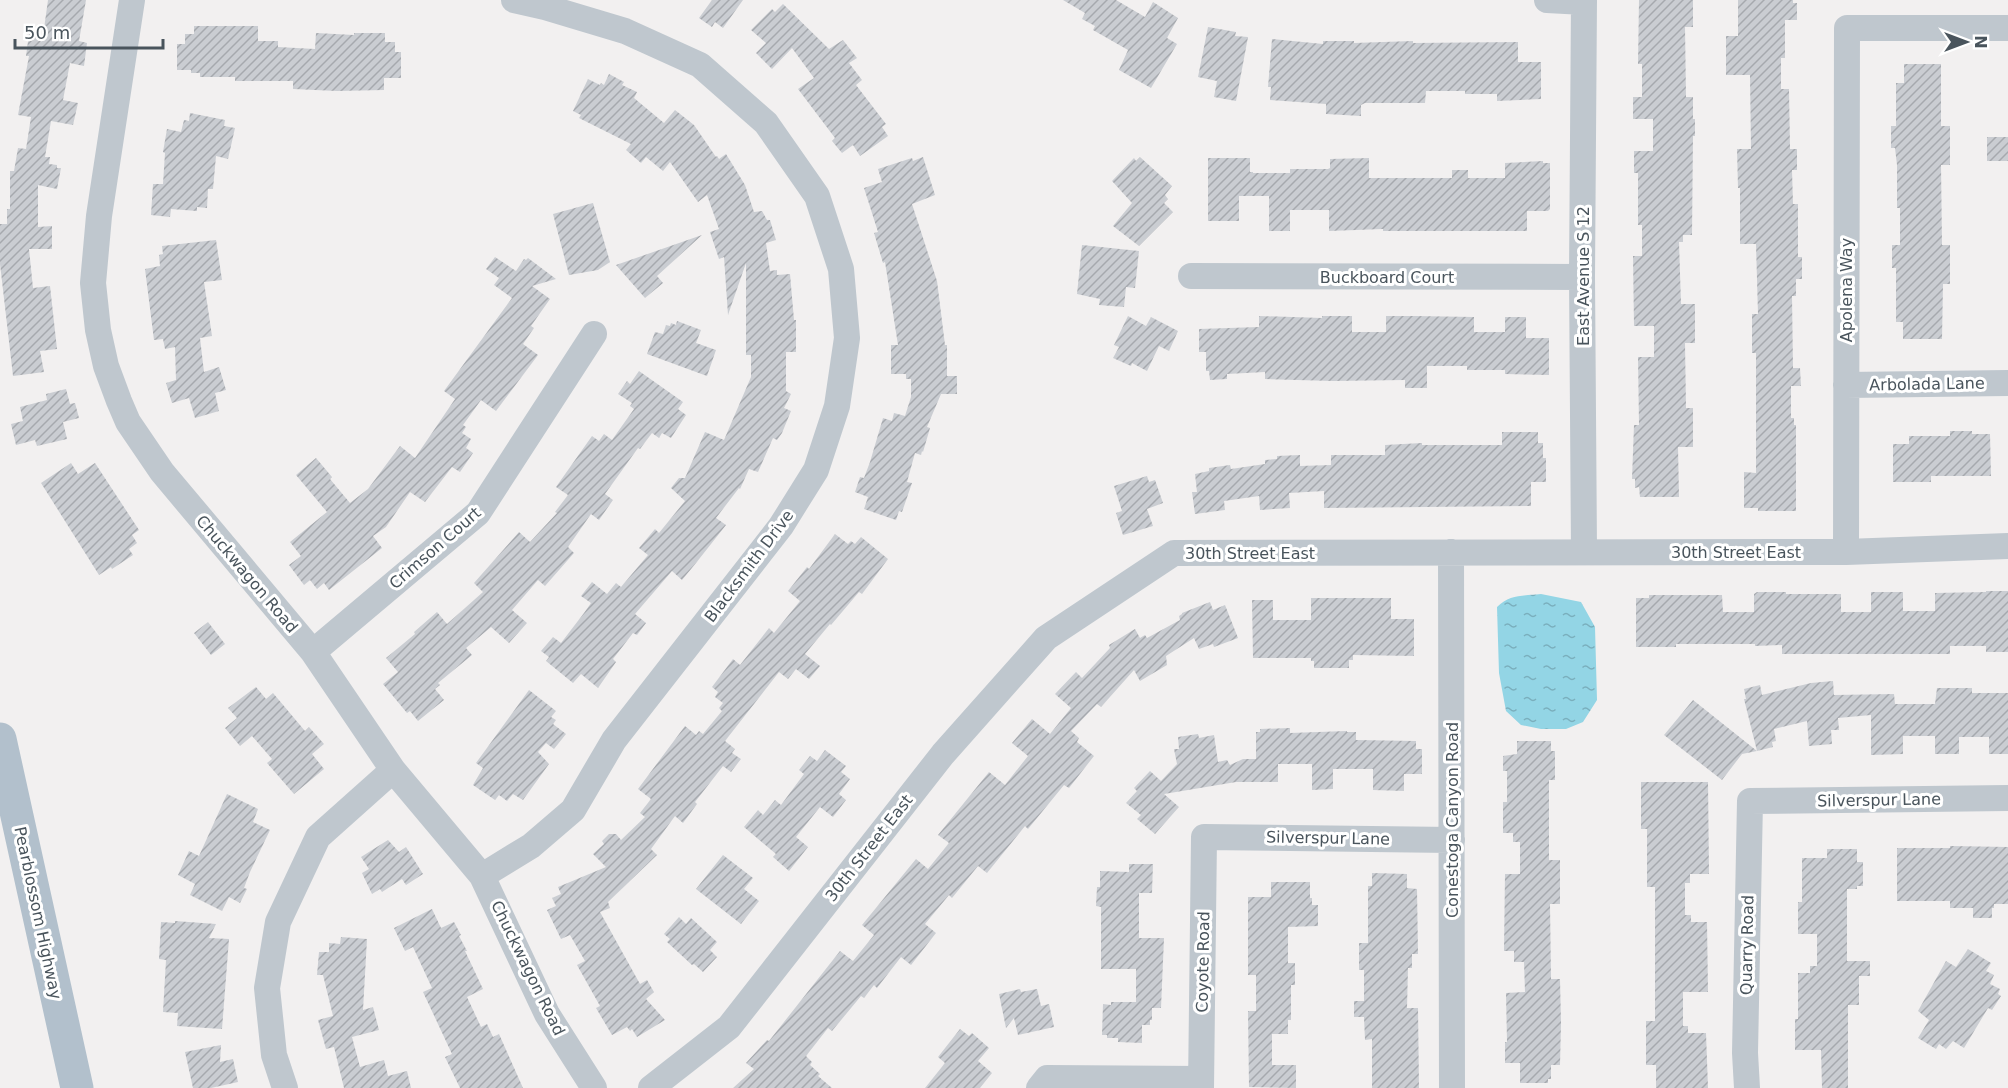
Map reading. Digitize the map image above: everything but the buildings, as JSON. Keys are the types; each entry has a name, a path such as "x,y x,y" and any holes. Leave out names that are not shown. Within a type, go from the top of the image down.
{"main road":[{"name":"Pearblossom Highway","path":"0,739 77,1088"}],"street":[{"name":"Chuckwagon Road","path":"132,0 99,216 93,283 98,330 106,366 128,422 162,472 313,652 393,770 483,876 547,1014 594,1088"},
{"name":"Blacksmith Drive","path":"483,876 531,846 573,810 614,740 782,526 816,470 837,406 847,338 841,269 817,196 766,123 700,65 625,31 514,0"},
{"path":"1547,0 1584,1"},
{"name":"East Avenue S 12","path":"1584,1 1582,277 1584,551"},
{"name":"Apolena Way","path":"1846,552 1847,28 2008,28"},
{"name":"Buckboard Court","path":"1191,276 1582,277"},
{"name":"Crimson Court","path":"313,652 478,513 594,334"},
{"name":"Arbolada Lane","path":"1846,385 2008,383"},
{"name":"30th Street East","path":"651,1088 729,1027 943,754 1046,638 1174,553 1846,552 2008,546"},
{"name":"Conestoga Canyon Road","path":"1451,552 1452,1088"},
{"path":"285,1088 274,1055 267,988 278,922 318,837 393,770"},
{"name":"Silverspur Lane","path":"1750,801 2008,798"},
{"name":"Quarry Road","path":"1747,1088 1745,1053 1750,801"},
{"name":"Silverspur Lane","path":"1204,837 1452,840"},
{"name":"Coyote Road","path":"1201,1083 1204,837"},
{"path":"1039,1088 1047,1078 1201,1083"}],"water":[{"path":"1541,594 1581,602 1595,627 1597,700 1583,722 1566,729 1541,729 1521,725 1506,711 1499,673 1497,607 1512,598"}]}
